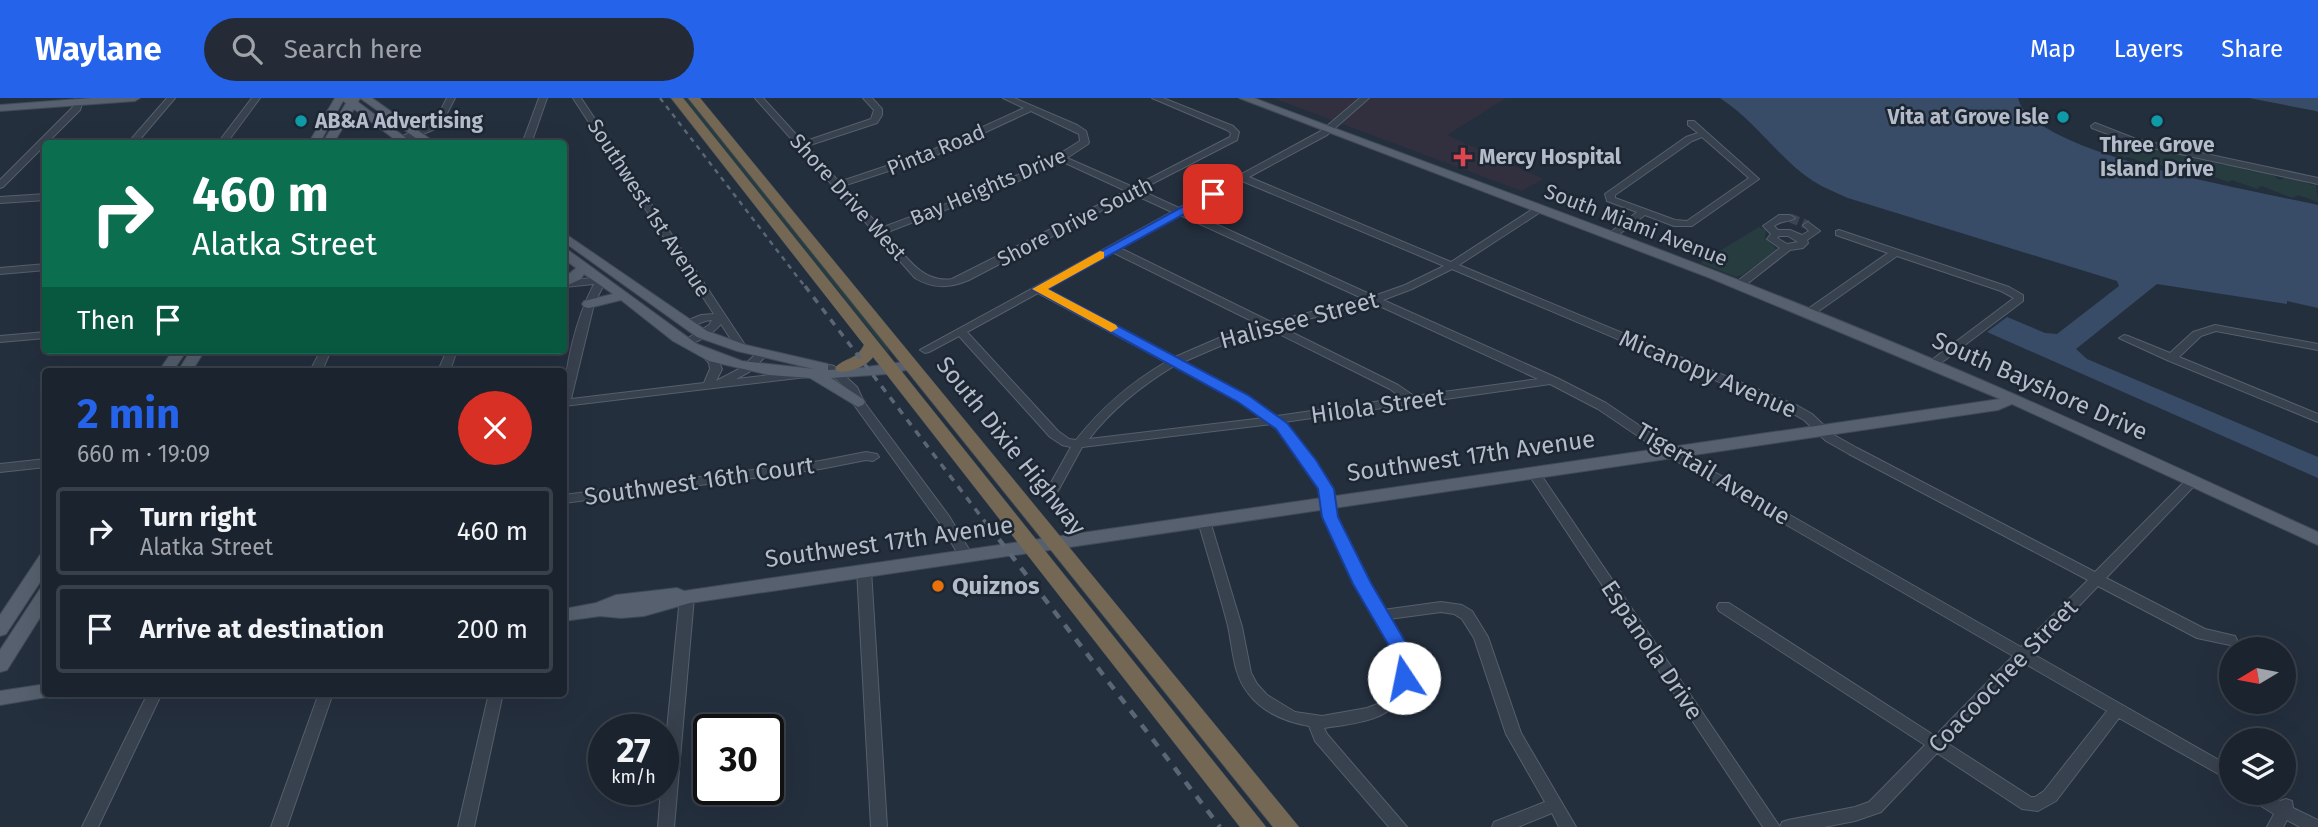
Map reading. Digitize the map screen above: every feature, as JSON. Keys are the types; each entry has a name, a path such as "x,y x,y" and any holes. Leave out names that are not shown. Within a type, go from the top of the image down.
{"highway":[{"name":"South Dixie Highway","path":"677,98 1254,827"},
{"name":"South Dixie Highway","path":"694,98 1287,827"},
{"path":"837,370 865,358 872,344"}],"main road":[{"path":"0,108 79,100 135,98"},
{"path":"315,140 340,98"},
{"path":"365,98 426,140"},
{"name":"South Miami Avenue","path":"1244,98 1739,285"},
{"path":"329,140 351,100 405,140"},
{"path":"340,123 373,117"},
{"path":"567,239 702,334 742,348 837,370 866,373 909,362"},
{"path":"567,255 685,343 708,355 749,366 811,374 890,367"},
{"path":"567,282 583,267"},
{"path":"601,280 615,274"},
{"name":"South Bayshore Drive","path":"1739,285 1933,364 2318,539"},
{"path":"589,304 624,296"},
{"path":"811,374 856,396 856,381 866,373"},
{"name":"Southwest 17th Avenue","path":"567,614 600,609 614,613 672,604 687,597 1998,405 2012,399"},
{"path":"0,629 42,568"},
{"path":"0,665 42,599"},
{"path":"0,698 42,692"}],"street":[{"path":"134,140 171,98"},
{"path":"224,140 256,98"},
{"path":"407,140 414,131 433,128 451,98"},
{"path":"527,140 543,98"},
{"name":"Southwest 1st Avenue","path":"577,98 742,348"},
{"name":"Shore Drive West","path":"759,98 923,279 946,283"},
{"path":"801,145 874,121 878,109 867,98"},
{"name":"Bay Heights Drive","path":"879,232 982,193 1061,158 1082,145 1085,136 1074,127 1007,98"},
{"path":"1156,98 1226,126 1235,133"},
{"path":"1328,130 1340,109 1352,98"},
{"path":"925,350 1328,130 1365,98"},
{"path":"0,185 79,100"},
{"name":"Pinta Road","path":"838,186 912,161 1032,108"},
{"path":"1691,123 1754,178 1689,224 1674,223 1614,201 1609,195 1689,139 1703,134"},
{"path":"2095,126 2318,180 2134,141 2095,126"},
{"name":"Shore Drive South","path":"946,283 965,278 1227,143 1234,138 1235,133"},
{"name":"Tigertail Avenue","path":"1061,158 1553,380 1602,406 1670,452 2219,768"},
{"name":"Micanopy Avenue","path":"1243,178 1794,408 1853,452 2202,634 2219,638"},
{"path":"0,200 42,197"},
{"path":"0,208 42,205"},
{"name":"Halissee Street","path":"1054,488 1079,444 1120,400 1174,361 1205,346 1374,299 1452,266 1539,209"},
{"path":"1611,236 1643,212"},
{"path":"1790,218 1779,218 1768,226 1776,233 1790,233 1802,239"},
{"path":"1802,239 1815,231 1808,225"},
{"path":"1776,233 1772,237 1774,241 1788,247"},
{"path":"1839,233 2017,295 2018,301 1933,364"},
{"path":"1739,285 1788,247 1802,245 1802,239"},
{"path":"1112,248 1394,387 1413,401"},
{"path":"1809,313 1894,253"},
{"path":"0,271 42,267"},
{"path":"567,284 601,280"},
{"path":"567,391 589,304 601,280"},
{"path":"1038,289 1243,398 1275,420 1297,445 1326,489 1330,517 1402,659 1404,678 1399,692 1378,710 1339,721 1300,720 1262,699 1248,682 1204,521"},
{"name":"Southwest 1st Avenue","path":"688,324 705,317 720,317"},
{"name":"Southwest 1st Avenue","path":"685,343 717,324 720,317"},
{"path":"2171,358 2197,334 2224,329 2318,347"},
{"path":"2207,331 2318,353"},
{"path":"961,332 1054,434 1066,442 1079,444"},
{"path":"0,339 42,335"},
{"path":"2124,338 2318,418"},
{"path":"708,386 735,376 763,353"},
{"path":"708,355 716,369 708,386"},
{"path":"837,370 898,454 966,556"},
{"path":"567,403 811,374"},
{"name":"Hilola Street","path":"1079,444 1275,420 1553,380"},
{"name":"Southwest 16th Court","path":"567,499 898,454"},
{"path":"0,468 42,463"},
{"name":"Espanola Drive","path":"1533,472 1772,827"},
{"name":"Coacoochee Street","path":"1788,827 1870,809 1937,745 2192,481"},
{"path":"864,570 879,827"},
{"path":"666,827 687,597"},
{"path":"1381,615 1441,607 1457,609 1467,615 1481,637 1514,734 1568,827"},
{"path":"1724,607 2028,804 2038,804 2050,796 2117,709"},
{"path":"90,827 153,697"},
{"path":"279,827 325,697"},
{"path":"466,827 495,697"},
{"path":"1315,722 1320,737 1399,827"},
{"path":"1500,827 1555,805"},
{"path":"2280,805 2318,819"},
{"path":"2282,805 2316,827"},
{"path":"2275,827 2286,808"}],"shaded area":[{"name":"Mercy Hospital","path":"1273,98 1506,98 1447,135 1543,179 1522,191"}],"green space":[{"path":"683,98 687,98 887,346 889,354"},
{"path":"2123,140 2142,147 2147,144 2169,152 2173,150 2196,158 2200,156 2250,171 2254,169 2280,180 2287,176 2312,185 2316,183 2318,202 2298,195 2293,198 2261,186 2257,189 2232,180 2228,182 2204,173 2199,175 2179,167 2174,170 2153,162 2148,164 2102,150"},
{"path":"1759,227 1766,230 1765,238 1777,250 1742,275 1736,277 1700,263"}],"water":[{"path":"1720,98 2018,98 2032,118 2063,137 2104,153 2152,168 2318,205 2318,308 2287,301 2287,304 2157,284 2076,349 2087,359 2318,457 2318,478 1987,332 2007,317 2045,333 2057,334 2119,286 2117,281 1848,198 1830,190 1800,172 1745,117"},
{"path":"2249,98 2318,98 2318,112 2316,111"}],"tunnel":[{"path":"1790,218 1808,225"}],"railway":[{"path":"660,98 806,288"},
{"path":"805,286 989,527"},
{"path":"988,525 1220,827"}],"slow traffic":[{"path":"1100,255 1038,289 1111,328"}],"place":[{"name":"Vita at Grove Isle","path":"2063,117"},
{"name":"AB&A Advertising","path":"301,121"},
{"name":"Three Grove Island Drive","path":"2157,121"},
{"name":"Mercy Hospital","path":"1463,157"},
{"name":"Quiznos","path":"938,586"}],"route":[{"path":"1213,194 1038,289 1243,398 1282,426 1311,463 1326,489 1330,517 1362,584 1397,643 1404,678"}]}
